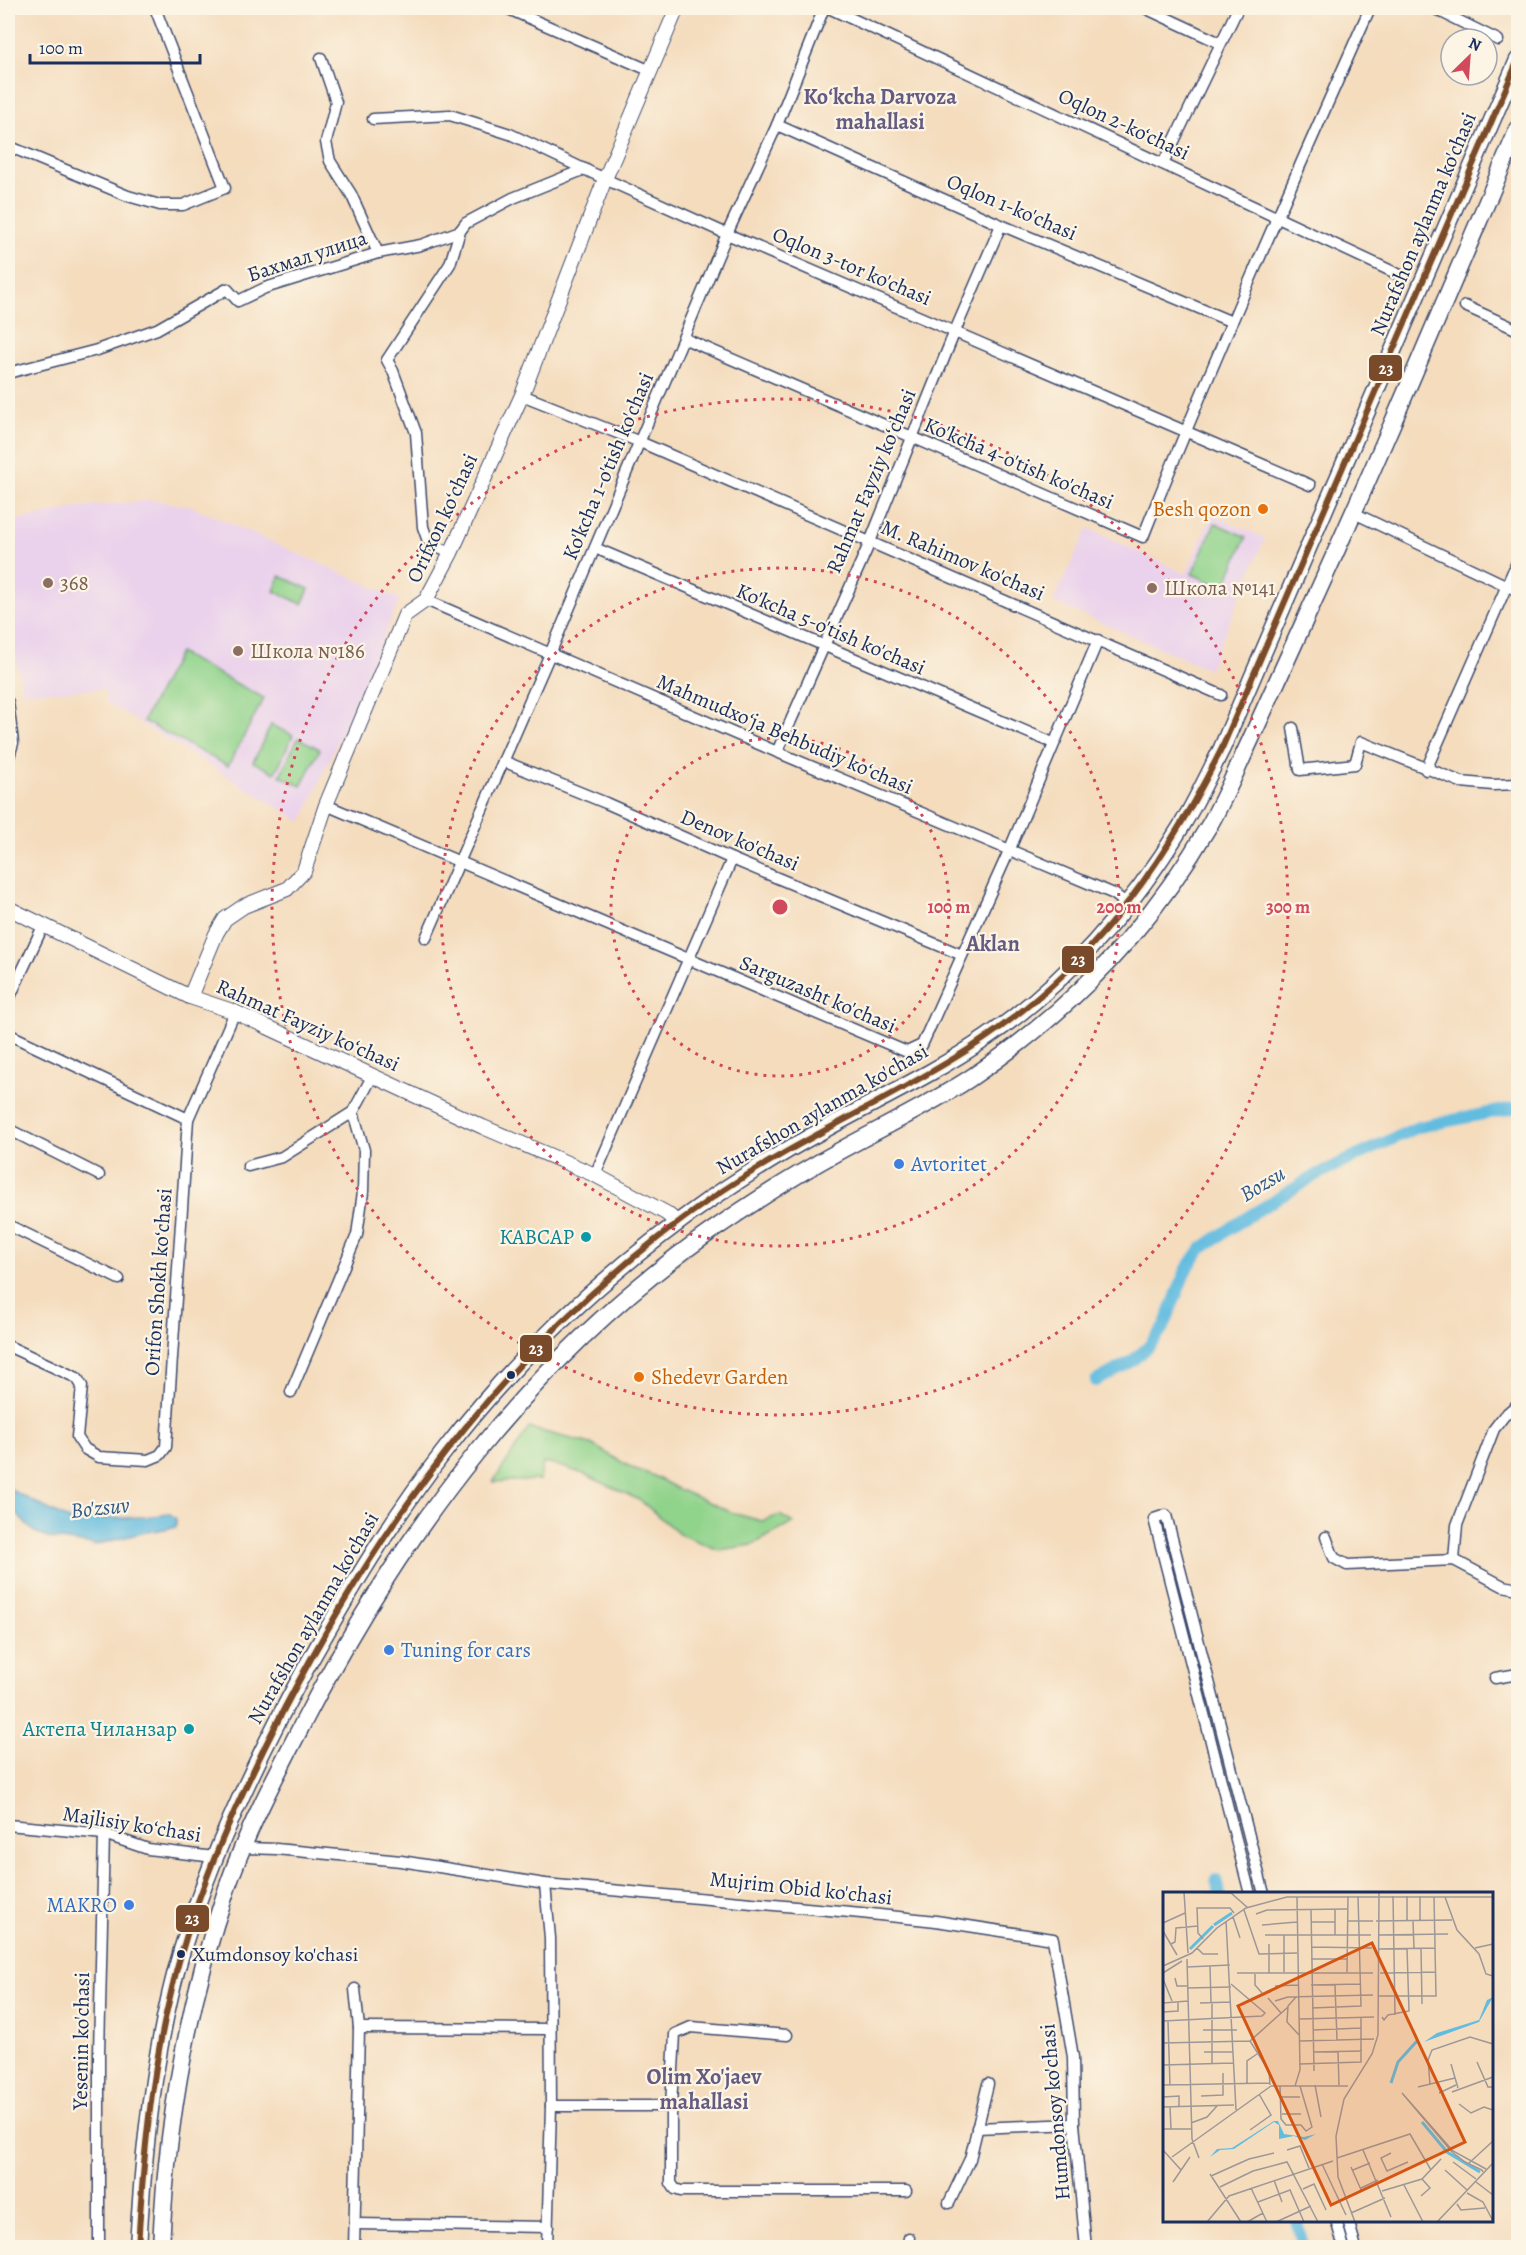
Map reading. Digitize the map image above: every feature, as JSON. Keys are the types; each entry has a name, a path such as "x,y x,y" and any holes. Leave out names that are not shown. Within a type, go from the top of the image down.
{"main road":[{"name":"Nurafshon aylanma ko'chasi","path":"138,2247 151,2108 168,2007 181,1954 214,1857 261,1754 330,1626 387,1533 442,1454 486,1400 587,1297 678,1223 783,1153 928,1074 985,1038 1033,1002 1082,955 1127,904 1181,826 1222,748 1518,60"},
{"name":"Nurafshon aylanma ko'chasi","path":"161,2247 174,2113 192,2012 216,1925 252,1825 350,1636 428,1515 464,1466 507,1416 586,1332 703,1237 797,1175 941,1096 1036,1031 1098,972 1148,915 1179,873 1224,797 1354,513 1518,129"},
{"path":"1082,955 1080,963 1083,971 1090,974 1098,972"},
{"path":"985,1038 998,1044 999,1058"},
{"path":"486,1400 486,1408 490,1415 498,1418 507,1416"},
{"path":"330,1626 343,1625 350,1636"},
{"path":"168,2007 179,2016 186,2016 192,2012"},
{"path":"140,2209 152,2203 163,2210"}],"street":[{"path":"8,146 128,196 160,205 183,205 225,188 155,8"},
{"path":"506,8 651,71"},
{"name":"Orifxon koʻchasi","path":"190,997 216,934 225,919 244,906 287,889 299,879 307,864 326,805 405,615 426,600 451,553 522,395 605,179 677,8"},
{"name":"Ko'kcha 1-o'tish ko'chasi","path":"426,938 550,654 683,338 777,125 824,8"},
{"name":"Oqlon 2-ko‘chasi","path":"829,8 1278,216 1402,276"},
{"path":"1145,8 1220,43"},
{"path":"1163,164 1238,8"},
{"path":"1185,432 1370,8"},
{"path":"1433,8 1472,27"},
{"path":"321,58 336,102 326,142 330,161 351,194 378,253"},
{"name":"Oqlon 3-tor ko'chasi","path":"373,119 450,115 510,134 728,234 1310,485"},
{"name":"Oqlon 1-ko'chasi","path":"777,125 1001,225 1232,322"},
{"name":"Бахмал улица","path":"8,373 97,350 157,329 227,289 238,301 266,288 378,253 421,245 460,231 466,223 513,198 585,169"},
{"name":"Rahmat Fayziy koʻchasi","path":"777,752 870,542 955,331 1001,225"},
{"path":"451,553 429,544 423,527 416,433 387,360 450,264 460,231"},
{"path":"1465,306 1518,330"},
{"name":"Ko'kcha 4-o'tish ko'chasi","path":"683,338 1143,537 1185,432"},
{"name":"M. Rahimov ko'chasi","path":"522,395 640,442 1221,694"},
{"path":"1354,513 1518,591"},
{"name":"Ko'kcha 5-o'tish ko'chasi","path":"595,548 1053,744"},
{"path":"1426,770 1518,560"},
{"name":"Mahmudxoʻja Behbudiy koʻchasi","path":"426,600 777,752 1114,894 1127,904"},
{"name":"Sarguzasht ko'chasi","path":"326,805 907,1052 922,1045 1009,850 1098,640"},
{"path":"8,702 13,743 8,760"},
{"path":"1293,728 1300,770 1355,764 1361,742 1426,770 1461,782 1493,785 1518,784"},
{"name":"Denov ko'chasi","path":"503,761 962,954"},
{"path":"595,1175 732,859"},
{"name":"Rahmat Fayziy koʻchasi","path":"8,908 190,997 235,1012 483,1127 595,1175 666,1213 678,1223"},
{"path":"8,1001 43,926"},
{"name":"Orifon Shokh koʻchasi","path":"8,1346 77,1378 82,1386 77,1437 85,1449 99,1457 148,1460 160,1455 166,1447 188,1119 235,1012"},
{"path":"8,1034 188,1119"},
{"path":"248,1166 282,1157 353,1112 373,1075"},
{"path":"291,1392 357,1235 363,1192 364,1150 353,1112"},
{"path":"8,1129 99,1175"},
{"path":"8,1225 119,1279"},
{"path":"1454,1560 1457,1525 1494,1429 1518,1404"},
{"path":"1250,1892 1154,1519 1166,1515 1264,1892"},
{"path":"1326,1537 1334,1558 1347,1565 1454,1560 1503,1586 1518,1589"},
{"path":"1495,1678 1518,1674"},
{"name":"Majlisiy koʻchasi","path":"8,1825 104,1834 148,1849 214,1857"},
{"name":"Yesenin ko'chasi","path":"99,2247 99,2053 104,1834"},
{"name":"Mujrim Obid ko'chasi","path":"243,1848 276,1849 433,1865 545,1884 861,1913 1053,1939"},
{"path":"545,1884 550,1938 551,2106 547,2247"},
{"name":"Humdonsoy ko'chasi","path":"1053,1939 1073,2057 1074,2124 1086,2247"},
{"path":"354,2247 359,2028 355,1989"},
{"path":"787,2035 692,2027 675,2034 671,2106 671,2184 675,2189 681,2191 906,2191"},
{"path":"359,2028 550,2030"},
{"path":"949,2203 970,2159 988,2084"},
{"path":"551,2106 671,2106"},
{"path":"977,2128 1074,2124"},
{"path":"1337,2222 1344,2247"},
{"path":"1349,2222 1356,2247"},
{"path":"356,2224 548,2227"}],"shaded area":[{"name":"Школа №186","path":"152,500 191,506 400,599 302,822 107,703 104,689 22,692 8,609 9,522 79,507"},
{"name":"Школа №141","path":"1212,515 1265,538 1209,669 1053,602 1088,528 1186,574"}],"green space":[{"path":"1215,523 1246,537 1224,588 1192,574"},
{"path":"280,576 309,589 302,604 274,591"},
{"path":"179,653 264,698 228,766 143,721"},
{"path":"271,725 293,735 275,773 253,762"},
{"path":"298,738 320,749 301,786 280,776"},
{"path":"529,1428 591,1444 632,1468 736,1514 762,1521 780,1515 793,1523 752,1545 719,1550 679,1534 641,1501 584,1474 550,1463 543,1463 540,1480 493,1482"}],"water":[{"path":"8,1486 15,1492 69,1520 170,1514 176,1519 176,1527 95,1545 47,1538 33,1531 22,1520 8,1501"}],"waterway":[{"name":"Bozsu","path":"1096,1381 1132,1361 1148,1347 1164,1327 1186,1270 1201,1249 1244,1219 1316,1175 1418,1127 1514,1108"},
{"path":"1216,1880 1219,1892"},
{"path":"1297,2222 1304,2248"}],"transit line":[{"name":"23","path":"138,2248 145,2149 153,2084 172,1988 193,1916 220,1845 267,1743 325,1634 368,1562 415,1493 465,1428 519,1366 577,1307 641,1252 709,1200 806,1141 937,1069 1011,1019 1050,987 1085,953 1117,916 1173,836 1222,748 1518,60"}],"place":[{"name":"Besh qozon","path":"1263,509"},
{"name":"368","path":"48,583"},
{"name":"Школа №141","path":"1152,588"},
{"name":"Школа №186","path":"238,651"},
{"name":"Avtoritet","path":"899,1164"},
{"name":"КАВСАР","path":"586,1237"},
{"name":"Shedevr Garden","path":"639,1377"},
{"name":"Tuning for cars","path":"389,1650"},
{"name":"Актепа Чиланзар","path":"189,1729"},
{"name":"MAKRO","path":"129,1905"},
{"name":"Xumdonsoy ko'chasi","path":"181,1954"}],"district":[{"name":"Koʻkcha Darvoza mahallasi","path":"880,108"},
{"name":"Aklan","path":"993,943"},
{"name":"Olim Xo'jaev mahallasi","path":"704,2088"}],"water label":[{"name":"Bo'zsuv","path":"100,1507"}]}
